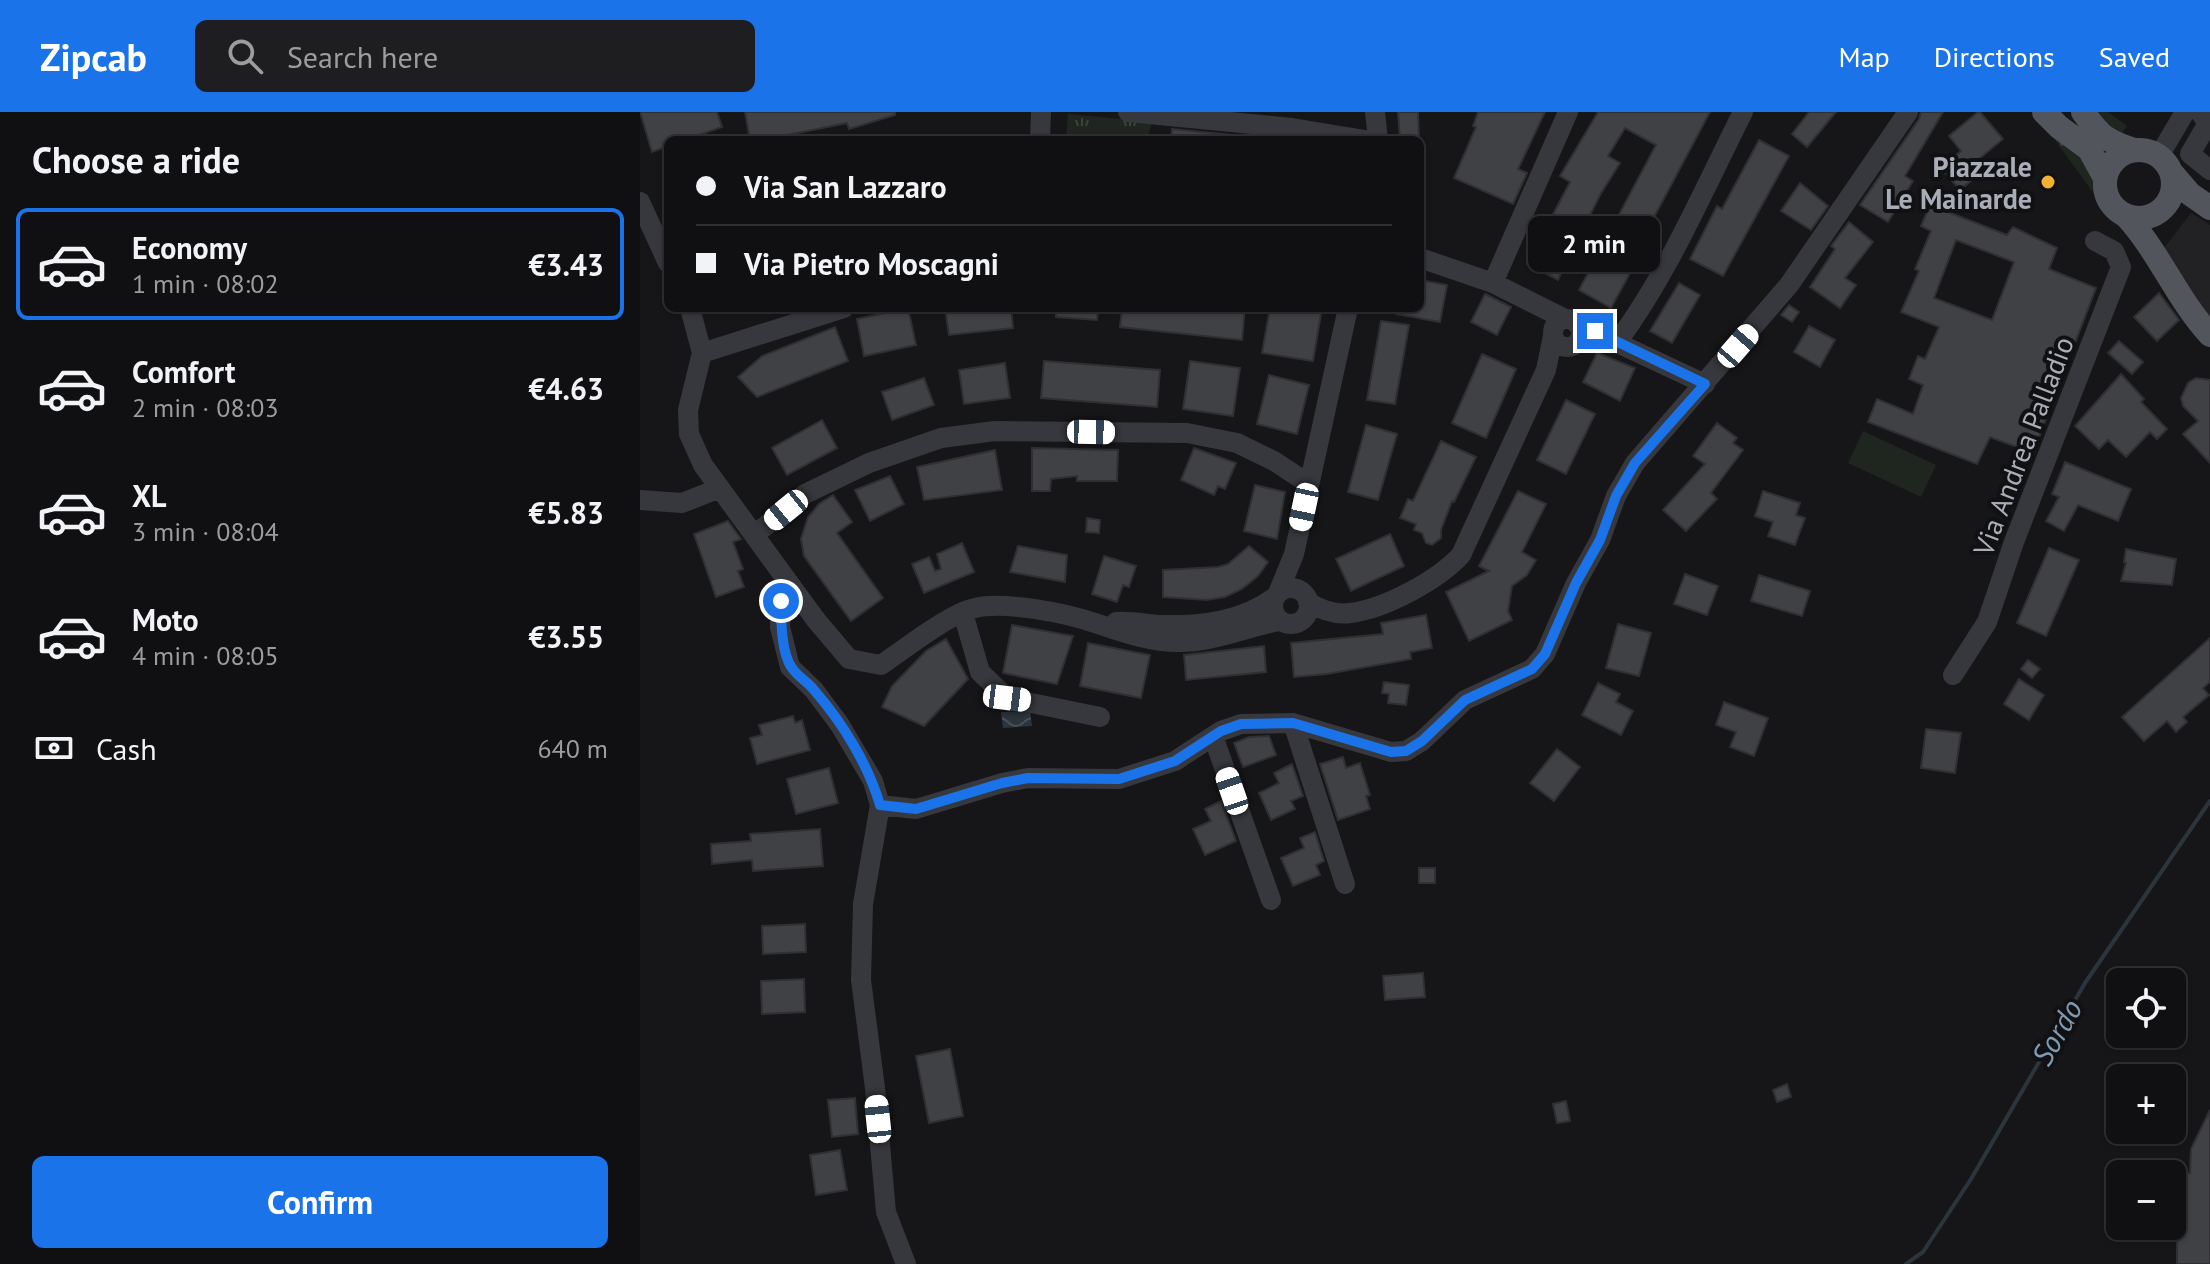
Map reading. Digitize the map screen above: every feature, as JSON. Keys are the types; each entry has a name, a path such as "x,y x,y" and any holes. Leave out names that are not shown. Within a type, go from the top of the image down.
{"main road":[{"path":"2044,112 2089,149 2105,178"},
{"path":"2083,112 2100,136 2111,143 2151,152 2190,194 2210,208"},
{"path":"2134,150 2115,159 2105,178 2109,201 2146,238 2178,294 2210,335"},
{"path":"2126,216 2148,217 2158,213 2171,195 2165,164"}],"street":[{"path":"1040,136 1041,112"},
{"path":"1128,112 1292,128 1341,136"},
{"path":"1375,112 1378,136"},
{"path":"1493,283 1568,112"},
{"path":"1618,341 1643,304 1743,112"},
{"path":"880,805 916,809 1028,778 1119,779 1175,761 1213,736 1241,724 1293,723 1391,752 1406,751 1422,741 1465,700 1532,669 1545,654 1554,636 1576,583 1600,540 1616,496 1635,463 1705,384 1785,282 1908,112"},
{"path":"2165,164 2185,112"},
{"path":"2200,112 2208,123 2190,154 2210,170"},
{"path":"640,202 664,254"},
{"name":"Via Andrea Palladio","path":"1953,675 1987,622 2014,542 2121,267 2114,251 2095,241"},
{"path":"1424,259 1493,283 1531,301 1565,330 1618,341 1705,384"},
{"path":"691,312 702,353 688,410 689,434 703,465 788,582 849,659 881,665 930,631 974,608 1022,607 1096,623 1118,632 1179,642 1241,633 1280,621 1292,624 1303,619 1308,608 1294,554"},
{"path":"702,353 831,312"},
{"path":"1280,621 1273,607 1294,554 1347,312"},
{"path":"1096,623 1194,625 1223,621 1252,611 1277,595 1294,589 1332,612 1348,613 1371,608 1439,575 1461,555 1565,330"},
{"path":"754,535 805,494 869,463 941,438 995,431 1187,433 1237,443 1274,461 1309,484"},
{"path":"640,500 682,503 720,488"},
{"path":"788,582 781,601 780,627 790,667 814,690 840,725 873,781 880,805 863,904 861,980 886,1212 906,1264"},
{"path":"963,613 980,672 1007,698 1100,717"},
{"path":"1293,723 1345,884"},
{"path":"1213,736 1271,900"}],"shaded area":[{"path":"2191,213 2210,225 2210,322 2164,248"}],"green space":[{"path":"2093,112 2108,112 2127,126 2121,135"},
{"path":"1068,114 1152,122 1148,136 1066,136"},
{"path":"2046,128 2078,150 2095,173 2101,203"},
{"path":"1863,431 1936,465 1921,497 1848,463"}],"water":[{"path":"1030,711 1032,726 1003,728 1001,712"}],"building":[{"path":"640,112 717,112 722,127 696,136 664,136 664,148 652,152"},
{"path":"745,112 895,112 895,115 849,129 847,123 783,136 749,136"},
{"path":"1398,112 1418,112 1419,136 1400,136"},
{"path":"1478,112 1545,112 1518,169 1527,173 1513,204 1454,178 1476,127 1473,126"},
{"path":"1598,112 1710,112 1636,251 1641,253 1611,308 1579,290 1656,145 1625,128 1608,156 1620,163 1600,195 1558,280 1527,264 1570,182 1560,176"},
{"path":"1809,112 1836,112 1807,147 1792,134"},
{"path":"1921,112 1943,112 1905,176 1913,181 1888,222 1860,205"},
{"path":"1978,112 2003,139 1980,158 1988,167 1960,190 1941,168 1961,151 1949,136"},
{"path":"1172,129 1242,136 1171,136"},
{"path":"1759,140 1789,156 1723,276 1690,259 1717,206 1722,209"},
{"path":"1800,183 1828,206 1811,230 1781,211"},
{"path":"1930,205 2007,235 2013,227 2057,248 2049,269 2096,288 2033,453 1990,437 1977,464 1868,422 1877,399 1913,414 1923,385 1909,379 1918,356 1925,359 1939,327 1901,312 1919,271 1915,269 1931,231 1921,226","holes":["1956,240 2014,262 1992,320 1934,298"]},
{"path":"1849,222 1873,242 1845,278 1856,285 1840,308 1810,287 1835,249 1831,246"},
{"path":"1424,281 1447,285 1440,322 1396,314 1424,312"},
{"path":"1679,283 1700,295 1672,343 1650,331"},
{"path":"2159,293 2179,320 2157,341 2134,317"},
{"path":"1485,294 1511,307 1497,335 1471,322"},
{"path":"1789,305 1799,312 1792,322 1781,315"},
{"path":"889,312 909,312 916,345 864,356 857,319"},
{"path":"946,312 1011,312 1013,328 949,335"},
{"path":"1056,312 1098,312 1097,320 1056,317"},
{"path":"1122,312 1245,312 1242,340 1120,327"},
{"path":"1269,312 1321,312 1313,361 1262,353"},
{"path":"1381,321 1409,325 1395,404 1367,400"},
{"path":"1809,326 1835,340 1820,367 1794,352"},
{"path":"835,327 848,361 757,397 738,377 762,356"},
{"path":"2119,341 2143,362 2132,374 2108,353"},
{"path":"1597,353 1635,368 1620,401 1583,382"},
{"path":"1482,354 1516,369 1486,438 1452,423"},
{"path":"1044,361 1160,370 1157,407 1041,398"},
{"path":"1190,361 1240,368 1233,416 1183,409"},
{"path":"1005,363 1010,398 964,404 959,370"},
{"path":"2121,374 2144,399 2141,402 2167,429 2157,439 2150,432 2126,457 2108,440 2099,449 2075,426"},
{"path":"1269,375 1309,385 1297,434 1257,424"},
{"path":"924,378 934,405 892,420 882,392"},
{"path":"2196,378 2210,380 2210,463 2183,434 2198,421 2183,406 2181,398 2188,383"},
{"path":"1566,400 1595,414 1566,474 1537,460"},
{"path":"822,420 837,448 787,475 772,448"},
{"path":"1717,423 1737,438 1733,443 1743,450 1711,493 1717,499 1686,531 1663,510 1705,464 1693,456"},
{"path":"1366,425 1397,434 1378,500 1348,492"},
{"path":"1441,441 1476,457 1452,501 1441,538 1432,545 1426,543 1422,533 1414,530 1416,524 1400,518 1408,499 1413,501"},
{"path":"1032,448 1118,450 1117,481 1077,481 1077,476 1051,479 1050,491 1032,491"},
{"path":"1194,448 1236,463 1225,489 1218,486 1214,495 1181,480"},
{"path":"995,450 1002,490 924,500 917,467"},
{"path":"2065,462 2131,489 2118,521 2078,505 2064,531 2046,521 2059,497 2052,494"},
{"path":"890,476 904,504 870,521 855,490"},
{"path":"1255,485 1285,492 1277,539 1244,531"},
{"path":"1518,491 1546,504 1522,552 1536,560 1527,575 1512,586 1508,611 1512,620 1469,641 1446,592 1489,571 1479,566"},
{"path":"1763,491 1800,503 1796,515 1805,518 1795,545 1768,536 1773,522 1755,516"},
{"path":"833,495 852,522 837,533 883,598 851,621 804,556 801,539 808,517 819,504"},
{"path":"1087,518 1100,520 1099,533 1086,532"},
{"path":"728,521 741,539 733,542 743,569 738,571 744,587 716,597 694,534"},
{"path":"1390,534 1404,566 1351,591 1336,559"},
{"path":"962,543 974,572 924,593 912,564 929,557 935,571 941,569 937,554"},
{"path":"1018,546 1067,555 1065,582 1010,572"},
{"path":"1249,546 1268,562 1258,576 1242,589 1225,597 1207,600 1163,597 1163,570 1218,567 1228,564"},
{"path":"2049,548 2079,560 2046,636 2017,623"},
{"path":"2126,549 2176,559 2172,585 2121,581"},
{"path":"1104,556 1136,566 1129,587 1123,585 1117,602 1092,594"},
{"path":"1685,574 1718,586 1707,615 1674,604"},
{"path":"1759,575 1810,591 1802,616 1751,601"},
{"path":"1426,615 1432,648 1410,652 1411,659 1294,677 1291,643 1383,634 1381,623"},
{"path":"1618,624 1651,633 1639,676 1606,668"},
{"path":"1012,625 1073,636 1057,684 1003,673"},
{"path":"2210,638 2210,682 2203,688 2209,695 2183,717 2187,722 2176,732 2167,721 2144,741 2122,717"},
{"path":"946,639 968,679 924,726 882,707 892,686 926,651"},
{"path":"1088,643 1150,655 1141,698 1080,686"},
{"path":"1264,646 1266,672 1186,680 1184,655"},
{"path":"2028,660 2040,669 2032,678 2021,669"},
{"path":"2019,679 2044,695 2029,720 2004,704"},
{"path":"1384,682 1409,685 1406,705 1388,703 1389,694 1382,693"},
{"path":"1598,683 1620,694 1616,702 1633,711 1621,735 1582,715"},
{"path":"1724,702 1768,718 1754,756 1730,747 1736,732 1716,725"},
{"path":"793,716 795,723 802,720 810,750 757,764 750,738 762,735 759,725"},
{"path":"1926,729 1961,733 1955,773 1921,768"},
{"path":"1269,736 1276,755 1243,767 1234,743 1249,737"},
{"path":"1557,749 1580,767 1554,801 1530,783"},
{"path":"1343,757 1346,768 1360,763 1370,795 1366,796 1370,809 1338,820 1320,764"},
{"path":"1292,764 1303,796 1291,801 1295,809 1271,820 1259,793 1279,783 1274,773"},
{"path":"829,768 838,803 796,814 787,779"},
{"path":"1221,801 1236,841 1205,855 1193,829 1211,821 1205,809"},
{"path":"820,829 823,866 753,871 752,860 712,864 711,844 751,841 750,834"},
{"path":"1315,832 1324,861 1316,865 1320,875 1293,886 1281,858 1304,848 1300,838"},
{"path":"1419,868 1435,868 1435,883 1419,883"},
{"path":"805,924 806,952 763,954 762,926"},
{"path":"1423,973 1425,997 1385,1000 1383,976"},
{"path":"804,979 805,1012 762,1014 761,981"},
{"path":"950,1049 963,1116 929,1123 916,1056"},
{"path":"1787,1084 1791,1097 1777,1102 1773,1090"},
{"path":"855,1098 858,1134 832,1137 828,1100"},
{"path":"1566,1101 1570,1121 1557,1123 1553,1104"},
{"path":"2210,1110 2210,1264 2177,1264 2177,1240 2186,1240 2186,1172 2190,1173 2191,1149"},
{"path":"840,1150 847,1190 816,1195 810,1155"}],"waterway":[{"name":"Sordo","path":"1906,1264 1923,1252 1971,1179 2085,983 2210,801"}],"place":[{"name":"Piazzale Le Mainarde","path":"2048,182"}],"route":[{"path":"781,601 780,627 790,667 814,690 840,725 873,781 880,805 916,809 1028,778 1119,779 1175,761 1221,731 1241,724 1293,723 1391,752 1406,751 1422,741 1465,700 1532,669 1545,654 1576,583 1600,540 1616,496 1635,463 1705,384 1595,331"}]}
